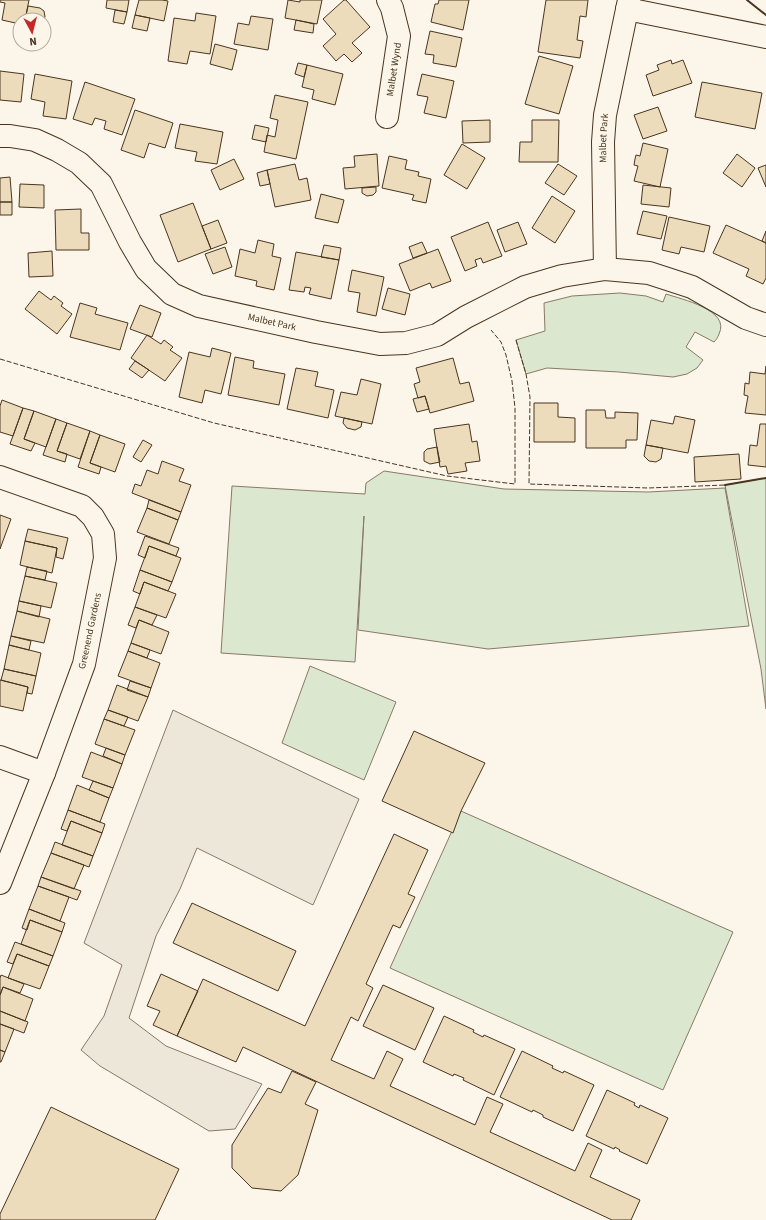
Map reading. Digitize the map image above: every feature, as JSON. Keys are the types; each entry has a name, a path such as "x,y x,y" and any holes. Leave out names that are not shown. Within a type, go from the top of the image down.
{"street":[{"name":"Malbet Wynd","path":"387,117 399,36 392,8 388,0"},
{"name":"Malbet Park","path":"605,269 603,142 605,115 628,4 766,37"},
{"name":"Malbet Park","path":"0,136 35,140 57,150 79,163 101,184 130,242 146,268 172,294 199,306 308,331 380,344 406,343 436,335 466,317 525,287 562,276 605,269 649,273 692,287 746,318 766,325"},
{"name":"Greenend Gardens","path":"0,477 82,506 93,516 102,534 105,558 84,664 44,773 0,883"},
{"path":"0,757 44,773"}],"green space":[{"path":"620,293 646,296 663,302 666,294 703,307 718,318 721,326 719,335 714,342 695,332 686,347 703,360 697,368 687,374 673,377 547,368 526,374 516,340 545,331 544,303 572,296"},
{"path":"384,471 504,489 648,492 725,488 749,626 488,649 358,630 364,516 355,662 221,653 232,486 365,494 366,483"},
{"path":"766,478 766,709 761,669 725,485"},
{"path":"310,666 396,702 364,780 282,743"},
{"path":"461,811 733,932 663,1090 390,968"}],"shaded area":[{"path":"173,710 359,799 313,905 197,848 180,889 156,936 129,1018 166,1046 262,1084 235,1129 209,1131 100,1066 81,1050 104,1016 122,965 84,943"}],"building":[{"path":"0,0 29,0 27,12 12,12 12,22 2,20 5,3 0,2"},
{"path":"107,0 129,0 127,12 106,8"},
{"path":"139,0 168,1 164,21 135,15"},
{"path":"288,0 300,2 300,0 322,0 317,24 285,18"},
{"path":"344,0 346,0 370,27 352,43 362,53 352,62 344,54 336,61 323,46 336,34 323,19"},
{"path":"439,0 469,0 463,30 431,22 435,4 438,4"},
{"path":"546,0 588,0 586,17 580,16 577,40 583,41 580,58 538,52"},
{"path":"28,6 40,8 44,12 27,12"},
{"path":"115,10 127,12 124,24 113,22"},
{"path":"196,13 216,16 210,54 190,51 187,64 168,61 174,18 195,21"},
{"path":"135,15 150,18 147,31 132,28"},
{"path":"251,16 273,19 268,50 234,44 238,23 249,25"},
{"path":"296,20 314,24 313,33 294,30"},
{"path":"430,31 462,38 456,67 433,63 434,55 425,54"},
{"path":"215,44 237,50 232,70 210,64"},
{"path":"539,56 573,66 559,114 525,104"},
{"path":"671,60 672,64 683,60 692,83 653,96 646,75 659,70 657,65"},
{"path":"298,63 307,65 304,77 295,74"},
{"path":"307,65 343,74 335,105 312,99 314,90 302,87"},
{"path":"0,71 24,74 21,102 0,100"},
{"path":"35,74 72,81 66,119 43,116 45,102 31,99"},
{"path":"422,74 454,81 446,118 424,113 428,97 417,95"},
{"path":"85,82 135,99 122,135 104,129 106,121 95,118 92,125 73,119"},
{"path":"702,82 762,93 755,129 695,117"},
{"path":"275,95 308,102 296,159 264,152 267,135 275,137 278,120 270,118"},
{"path":"658,107 667,131 643,139 634,115"},
{"path":"135,110 173,123 165,148 149,143 144,158 121,150"},
{"path":"490,120 490,142 463,143 462,121"},
{"path":"532,120 559,120 558,162 519,162 520,142 532,142"},
{"path":"180,124 223,132 217,164 195,161 197,152 175,148"},
{"path":"255,125 269,128 266,142 252,139"},
{"path":"643,143 668,149 660,187 634,181 638,166 634,165 635,159 636,155 640,156"},
{"path":"462,144 485,158 467,189 444,175"},
{"path":"377,154 379,186 345,189 343,168 355,167 354,156"},
{"path":"737,154 755,168 742,187 723,173"},
{"path":"389,156 407,160 405,169 419,172 418,176 431,179 426,203 412,200 414,195 382,188"},
{"path":"234,159 244,179 220,190 211,170"},
{"path":"295,164 299,180 307,178 311,200 275,207 267,170"},
{"path":"558,164 577,176 564,195 545,183"},
{"path":"766,165 766,187 758,168"},
{"path":"267,170 270,184 260,186 257,173"},
{"path":"10,177 12,202 0,202 0,178"},
{"path":"20,184 44,185 44,208 19,207"},
{"path":"643,185 671,188 669,207 641,204"},
{"path":"376,187 376,192 373,195 367,196 362,193 362,188"},
{"path":"321,194 344,200 338,223 315,218"},
{"path":"552,196 575,211 555,243 532,228"},
{"path":"0,202 12,202 12,215 0,215"},
{"path":"193,203 211,249 178,262 160,215"},
{"path":"81,209 81,233 89,233 89,250 56,250 55,210"},
{"path":"643,211 667,216 661,239 637,234"},
{"path":"669,217 710,226 704,252 681,247 679,254 662,250"},
{"path":"218,220 227,243 211,249 202,226"},
{"path":"488,222 502,256 483,263 481,258 475,260 477,266 465,271 451,237"},
{"path":"518,222 527,244 505,252 497,230"},
{"path":"726,225 766,243 766,278 763,284 746,276 749,269 713,253"},
{"path":"766,231 766,243 762,241"},
{"path":"258,240 274,244 272,256 281,258 274,290 256,286 257,281 235,276 240,249 255,253"},
{"path":"422,242 427,253 413,258 409,247"},
{"path":"324,245 341,248 339,260 321,257"},
{"path":"225,247 232,267 213,274 205,254"},
{"path":"438,249 451,281 432,288 430,283 410,291 399,264"},
{"path":"52,251 53,276 29,277 28,253"},
{"path":"296,252 339,260 331,299 309,294 311,288 305,287 304,292 289,290"},
{"path":"352,270 384,277 376,316 357,312 360,293 348,291"},
{"path":"388,288 410,294 405,315 382,309"},
{"path":"39,291 51,300 54,296 63,303 61,306 72,314 57,334 25,309"},
{"path":"80,303 97,308 95,314 128,323 120,350 70,337"},
{"path":"140,305 161,313 152,337 130,329"},
{"path":"147,335 161,344 164,340 173,347 170,350 182,358 165,381 131,358"},
{"path":"212,348 231,353 221,394 205,390 202,403 179,397 189,352 210,357"},
{"path":"235,357 254,361 253,368 285,374 279,405 228,395"},
{"path":"453,358 460,384 469,382 474,401 430,413 425,396 418,398 414,384 420,382 416,368"},
{"path":"135,361 149,370 142,378 129,369"},
{"path":"766,366 766,415 745,413 748,396 744,395 745,383 749,384 750,372 765,374"},
{"path":"296,368 318,372 315,386 334,390 328,418 287,409"},
{"path":"361,379 381,384 372,424 335,416 341,392 357,395"},
{"path":"425,396 429,409 417,412 413,399"},
{"path":"2,400 23,408 13,436 0,432 0,406"},
{"path":"534,403 558,403 558,417 575,418 575,442 534,442"},
{"path":"23,408 34,411 24,439 35,443 31,451 10,444"},
{"path":"586,410 605,410 606,418 615,418 615,412 638,413 637,440 626,440 626,448 586,448"},
{"path":"34,411 56,419 46,447 24,439"},
{"path":"675,416 695,420 688,453 646,445 651,420 673,424"},
{"path":"344,418 362,422 361,427 355,430 347,428 343,423"},
{"path":"56,419 67,423 57,451 67,454 65,462 43,455"},
{"path":"67,423 90,431 80,459 57,451"},
{"path":"469,424 472,442 477,441 480,461 465,463 467,471 448,474 446,466 440,467 434,429"},
{"path":"760,424 766,424 766,467 748,465 750,445 757,446"},
{"path":"90,431 100,435 90,463 101,467 99,474 78,467"},
{"path":"100,435 125,444 115,472 90,463"},
{"path":"143,440 152,445 141,462 133,457"},
{"path":"646,445 663,448 661,459 656,462 649,461 644,456"},
{"path":"437,447 440,462 430,464 424,461 424,452 427,449"},
{"path":"739,454 741,479 695,482 694,457"},
{"path":"162,461 184,469 179,481 191,485 181,512 132,493 135,484 141,486 147,470 158,474"},
{"path":"149,500 181,512 178,520 147,508"},
{"path":"147,508 178,520 169,544 137,532"},
{"path":"0,515 11,519 0,549"},
{"path":"28,529 68,538 63,559 56,557 57,548 25,541"},
{"path":"145,536 179,548 176,556 149,546 145,558 138,555"},
{"path":"25,541 57,548 52,573 20,565"},
{"path":"149,546 181,558 172,582 140,570"},
{"path":"27,567 47,571 45,580 25,576"},
{"path":"140,570 172,582 168,591 144,582 140,594 133,591"},
{"path":"25,576 57,583 51,608 19,601"},
{"path":"144,582 176,594 166,618 135,607"},
{"path":"19,601 41,606 39,617 17,611"},
{"path":"135,607 157,615 152,625 139,620 136,628 128,625"},
{"path":"17,611 50,619 44,643 11,636"},
{"path":"139,620 169,632 161,654 131,643"},
{"path":"11,636 31,641 29,650 9,645"},
{"path":"131,643 150,650 147,658 128,651"},
{"path":"9,645 41,653 36,676 4,669"},
{"path":"128,651 160,663 151,688 118,676"},
{"path":"4,669 36,676 32,694 27,693 28,687 1,680"},
{"path":"0,680 28,687 23,711 0,706"},
{"path":"130,681 151,688 148,697 127,690"},
{"path":"117,685 148,697 138,721 108,710"},
{"path":"108,710 128,717 124,726 104,719"},
{"path":"104,719 135,730 125,755 95,744"},
{"path":"414,731 485,763 461,811 453,833 382,801"},
{"path":"106,748 125,755 122,764 103,756"},
{"path":"91,752 122,764 113,788 82,777"},
{"path":"93,781 113,788 109,798 89,790"},
{"path":"77,785 109,798 100,822 68,810"},
{"path":"68,810 105,824 102,833 71,821 67,831 61,829"},
{"path":"71,821 102,833 93,856 62,845"},
{"path":"394,834 428,850 408,894 415,897 400,928 393,925 366,984 373,988 358,1021 351,1017 331,1060 374,1079 387,1051 403,1059 390,1086 475,1125 487,1097 503,1104 490,1132 575,1171 588,1143 602,1150 590,1177 640,1200 631,1220 612,1220 243,1047 236,1062 177,1036 203,979 305,1026"},
{"path":"55,842 93,856 89,867 51,853"},
{"path":"51,853 84,865 74,889 41,877"},
{"path":"41,877 81,891 77,900 38,886"},
{"path":"38,886 69,897 60,921 29,909"},
{"path":"192,903 296,951 278,991 173,943"},
{"path":"29,909 65,923 62,932 30,920 27,930 22,928"},
{"path":"30,920 62,932 53,956 21,944"},
{"path":"15,942 53,956 49,966 17,954 13,964 7,962"},
{"path":"17,954 49,966 40,989 8,978"},
{"path":"161,974 198,991 177,1036 153,1025 160,1011 147,1006"},
{"path":"1,975 24,984 20,993 3,987 0,995"},
{"path":"383,985 434,1008 415,1050 363,1026"},
{"path":"3,987 33,999 25,1021 0,1011 0,995"},
{"path":"0,1011 28,1022 24,1033 0,1024"},
{"path":"444,1016 474,1030 473,1032 483,1037 484,1035 515,1049 494,1095 463,1080 464,1078 454,1074 453,1076 423,1062"},
{"path":"0,1024 14,1029 5,1052 0,1050"},
{"path":"0,1050 5,1052 1,1062 0,1062"},
{"path":"522,1051 553,1066 552,1068 563,1073 564,1071 594,1085 573,1131 543,1117 543,1115 533,1110 532,1112 500,1097"},
{"path":"292,1071 316,1082 305,1104 318,1110 298,1175 281,1191 252,1188 232,1168 232,1145 268,1088 281,1093"},
{"path":"607,1090 635,1103 634,1105 639,1108 640,1105 668,1118 647,1164 619,1151 620,1150 615,1147 614,1149 586,1136"},
{"path":"51,1107 179,1169 155,1220 0,1220 0,1214"}],"fence":[{"path":"0,359 214,423 447,476 515,484 515,408 512,381 506,355 501,342 491,330"},
{"path":"516,340 526,374 530,397 529,484 648,488 725,485"}],"wall":[{"path":"747,0 766,15"},
{"path":"725,485 766,478"}]}
